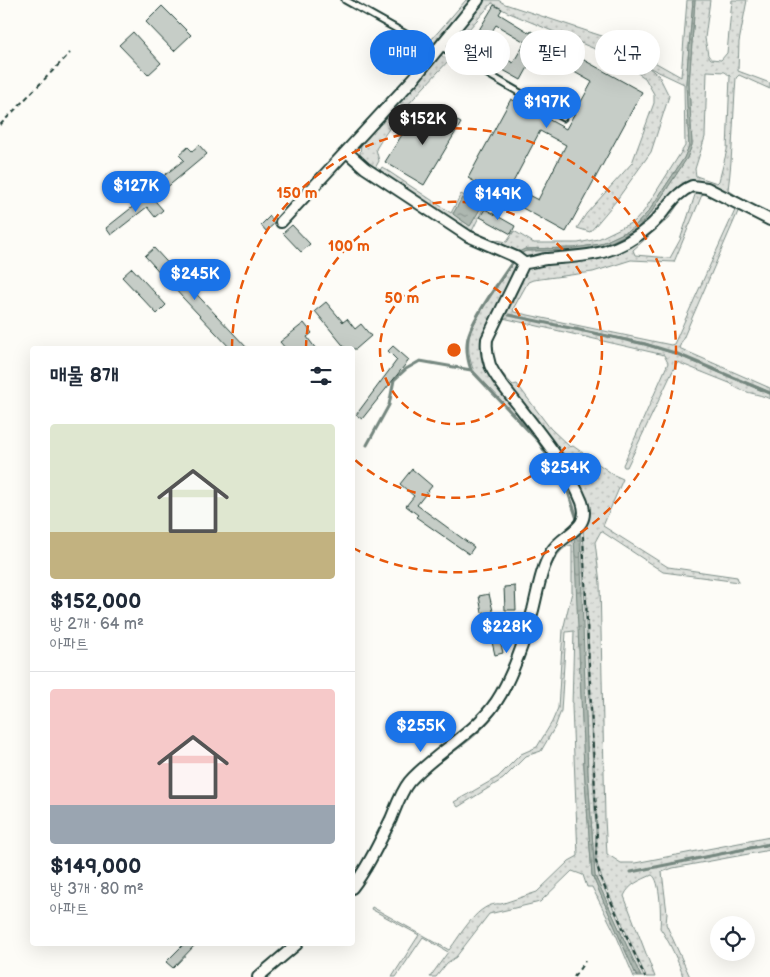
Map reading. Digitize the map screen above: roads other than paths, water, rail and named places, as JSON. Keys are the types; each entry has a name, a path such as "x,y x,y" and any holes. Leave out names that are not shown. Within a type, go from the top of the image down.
{"street":[{"path":"281,222 348,152 478,0"},
{"path":"348,152 365,168 468,236 516,257 524,263 591,256 612,250 645,230 675,198 692,186 707,188 770,220"},
{"path":"355,884 373,857 408,784 423,767 478,724 500,696 523,645 544,565 552,550 582,523 583,505 575,486 553,452 501,382 491,366 486,352 487,339 524,263"},
{"path":"258,977 295,946"}],"lane":[{"path":"345,0 563,118"}],"water":[{"path":"693,0 695,0 689,84 692,145 687,158 653,210 637,229 603,246 583,250 526,251 517,253 525,249 575,248 600,244 632,229 649,211 684,158 689,146 686,83"},
{"path":"462,198 480,209 470,226 453,214"},
{"path":"580,535 588,775 595,876 641,977 637,977 592,875 584,767 574,536"}],"waterway":[{"path":"514,260 473,323 467,345 471,370 539,442 568,492 578,522"},
{"path":"509,315 645,344 675,353 770,393"},
{"path":"367,445 389,405 394,380 406,369 420,361 471,370"},
{"path":"631,872 770,844"}]}
